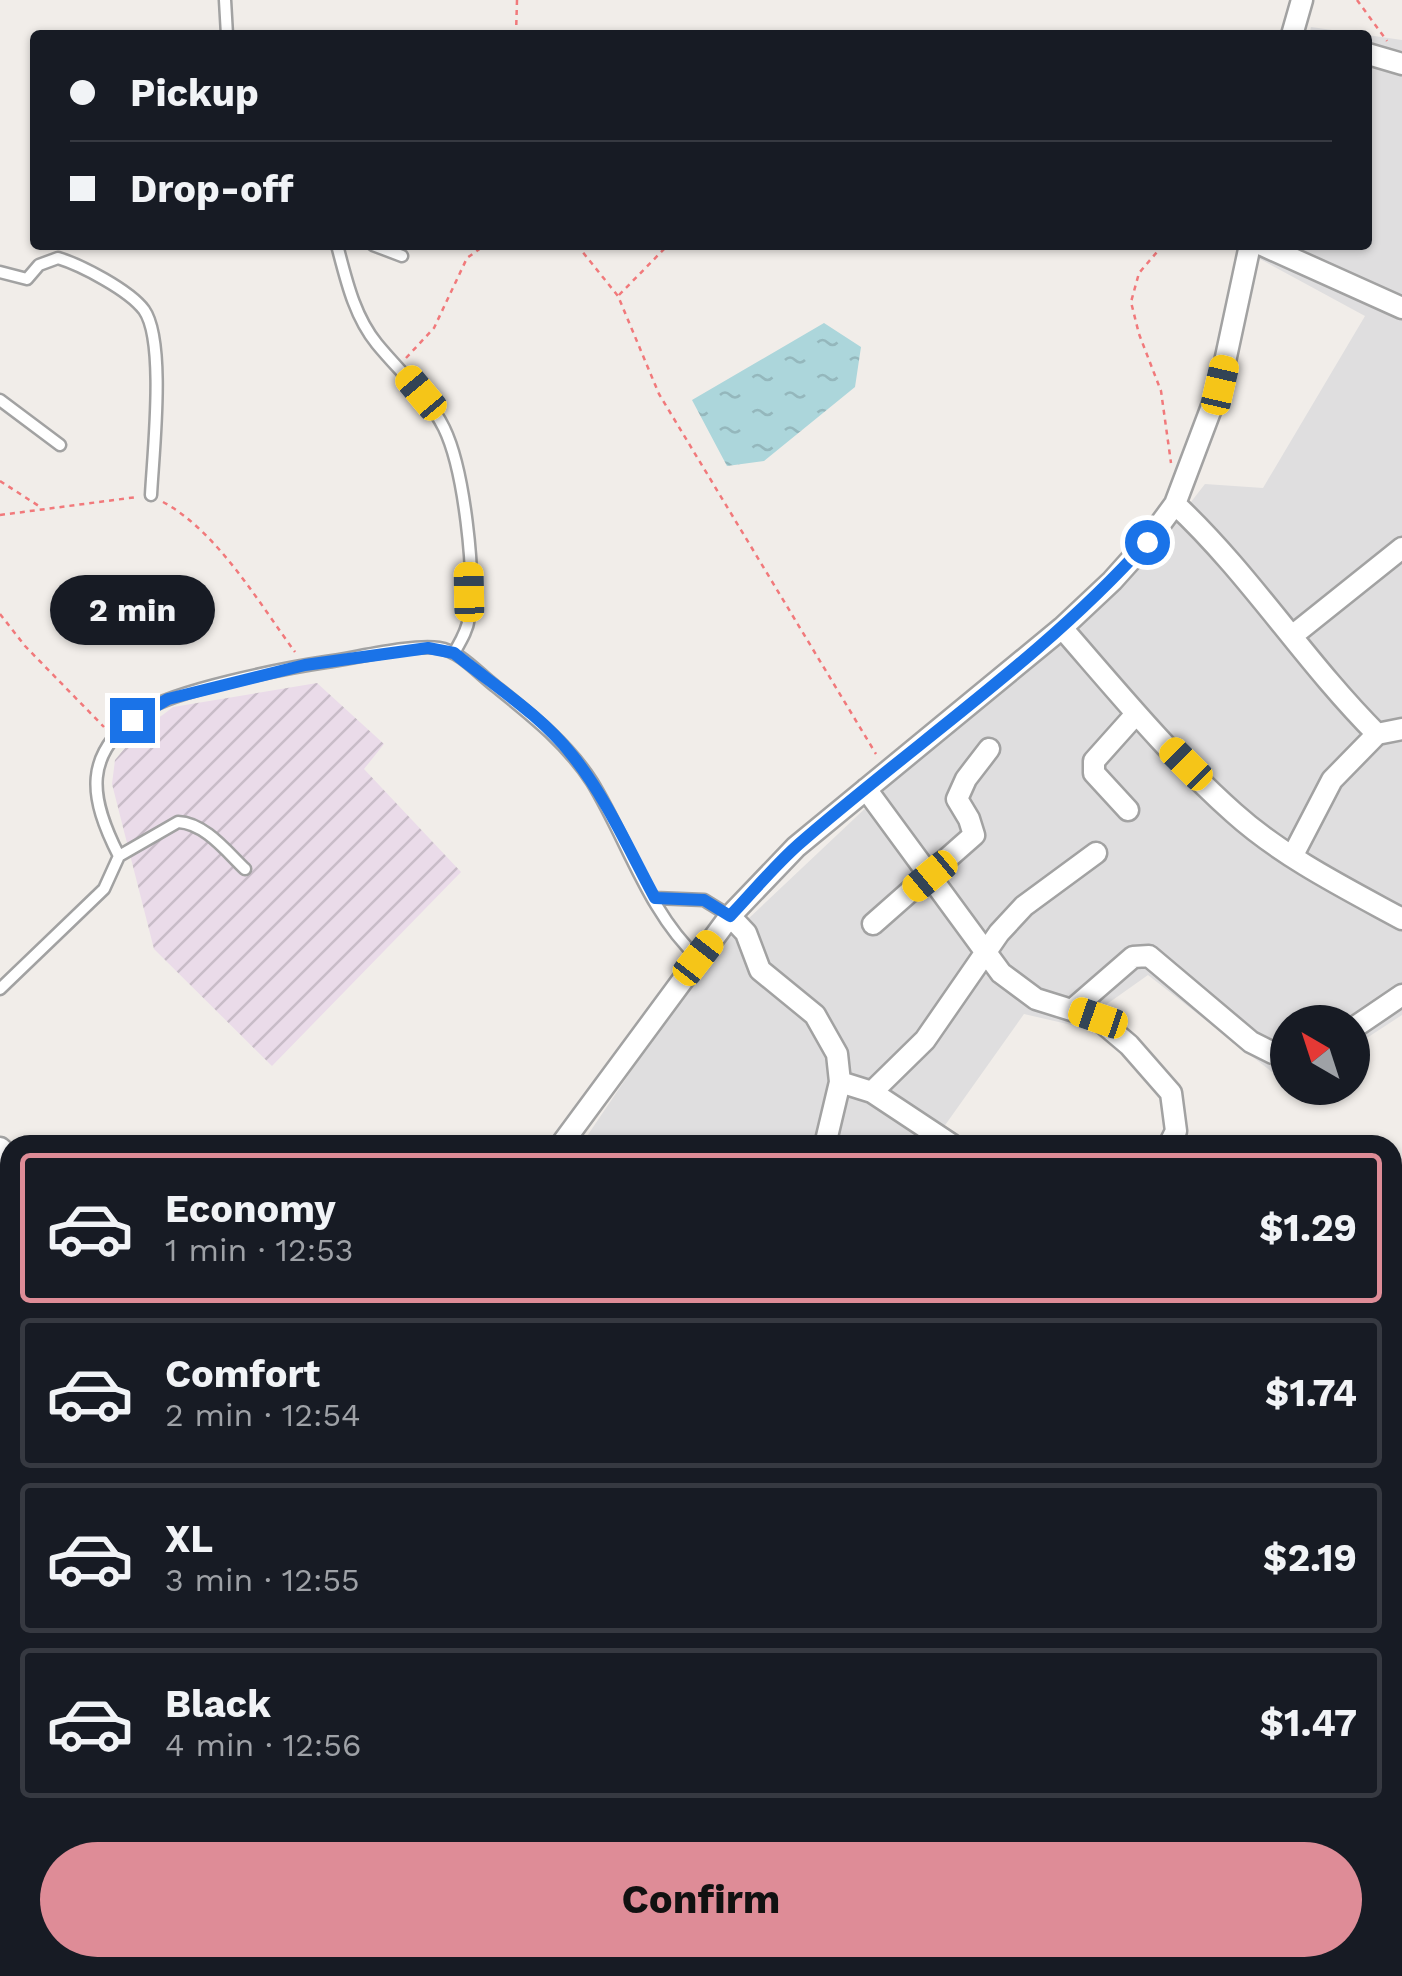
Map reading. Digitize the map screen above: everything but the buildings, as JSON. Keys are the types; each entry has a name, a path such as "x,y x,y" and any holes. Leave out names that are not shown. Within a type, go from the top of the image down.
{"street":[{"path":"1293,30 1302,0"},
{"path":"568,1135 730,916 796,847 1062,628 1112,580 1175,504 1220,385 1249,250"},
{"path":"1273,250 1402,308"},
{"path":"1175,504 1239,568 1343,700 1377,734"},
{"path":"1292,636 1402,548"},
{"path":"1062,628 1136,714 1235,814 1325,877 1402,919"},
{"path":"1128,810 1094,772 1094,761 1136,714"},
{"path":"1293,855 1332,780 1377,734 1402,729"},
{"path":"874,924 974,835 970,819 957,799 988,749"},
{"path":"866,789 1000,973 1036,999 1098,1018 1171,1093 1174,1135"},
{"path":"872,1092 925,1040 986,952 1024,906 1096,853"},
{"path":"730,916 746,933 760,970 802,1003 827,1032 837,1054 840,1082 827,1135"},
{"path":"1073,1010 1134,957 1149,956 1250,1042 1270,1052"},
{"path":"1370,1017 1402,995"},
{"path":"840,1082 872,1092 937,1135"}],"lane":[{"path":"226,0 227,30"},
{"path":"339,250 360,320 444,429 456,465 464,514 470,616 454,653"},
{"path":"386,250 402,256"},
{"path":"0,272 26,279 38,265 58,258 133,298 146,312 154,332 151,495"},
{"path":"0,400 60,445"},
{"path":"119,856 103,825 94,792 101,755 112,736 148,708 168,699 305,665 428,648 454,653 539,722 571,754 592,784 669,926 698,958"},
{"path":"0,989 104,889 119,856 178,822 188,822 206,833 246,869"},
{"path":"655,898 704,900 730,916"}],"path":[{"path":"516,30 517,0"},
{"path":"1358,0 1388,42 1396,61"},
{"path":"398,366 434,328 468,258 478,250"},
{"path":"580,250 618,296 659,394 887,772"},
{"path":"618,296 663,250"},
{"path":"1159,250 1139,273 1131,302 1161,391 1172,472"},
{"path":"0,481 44,509"},
{"path":"0,515 151,495 182,512 213,544 305,665"},
{"path":"0,614 24,646 112,736"}],"shaded area":[{"path":"1372,36 1402,40 1402,1015 1370,1036 1370,1005 1270,1005 1270,1070 1148,975 1076,1026 1024,1014 938,1135 588,1135 679,1000 730,936 891,784 1078,628 1148,557 1205,484 1263,488 1365,316 1258,258 1260,250 1372,250"},
{"path":"317,683 384,744 364,769 461,872 272,1066 154,949 112,784 115,760 134,737 173,707"}],"water":[{"path":"824,323 861,347 855,387 764,461 727,466 692,400"}],"route":[{"path":"132,720 168,699 305,665 443,648 539,722 571,754 592,784 655,898 704,900 730,916 796,847 1062,628 1147,542"}]}
